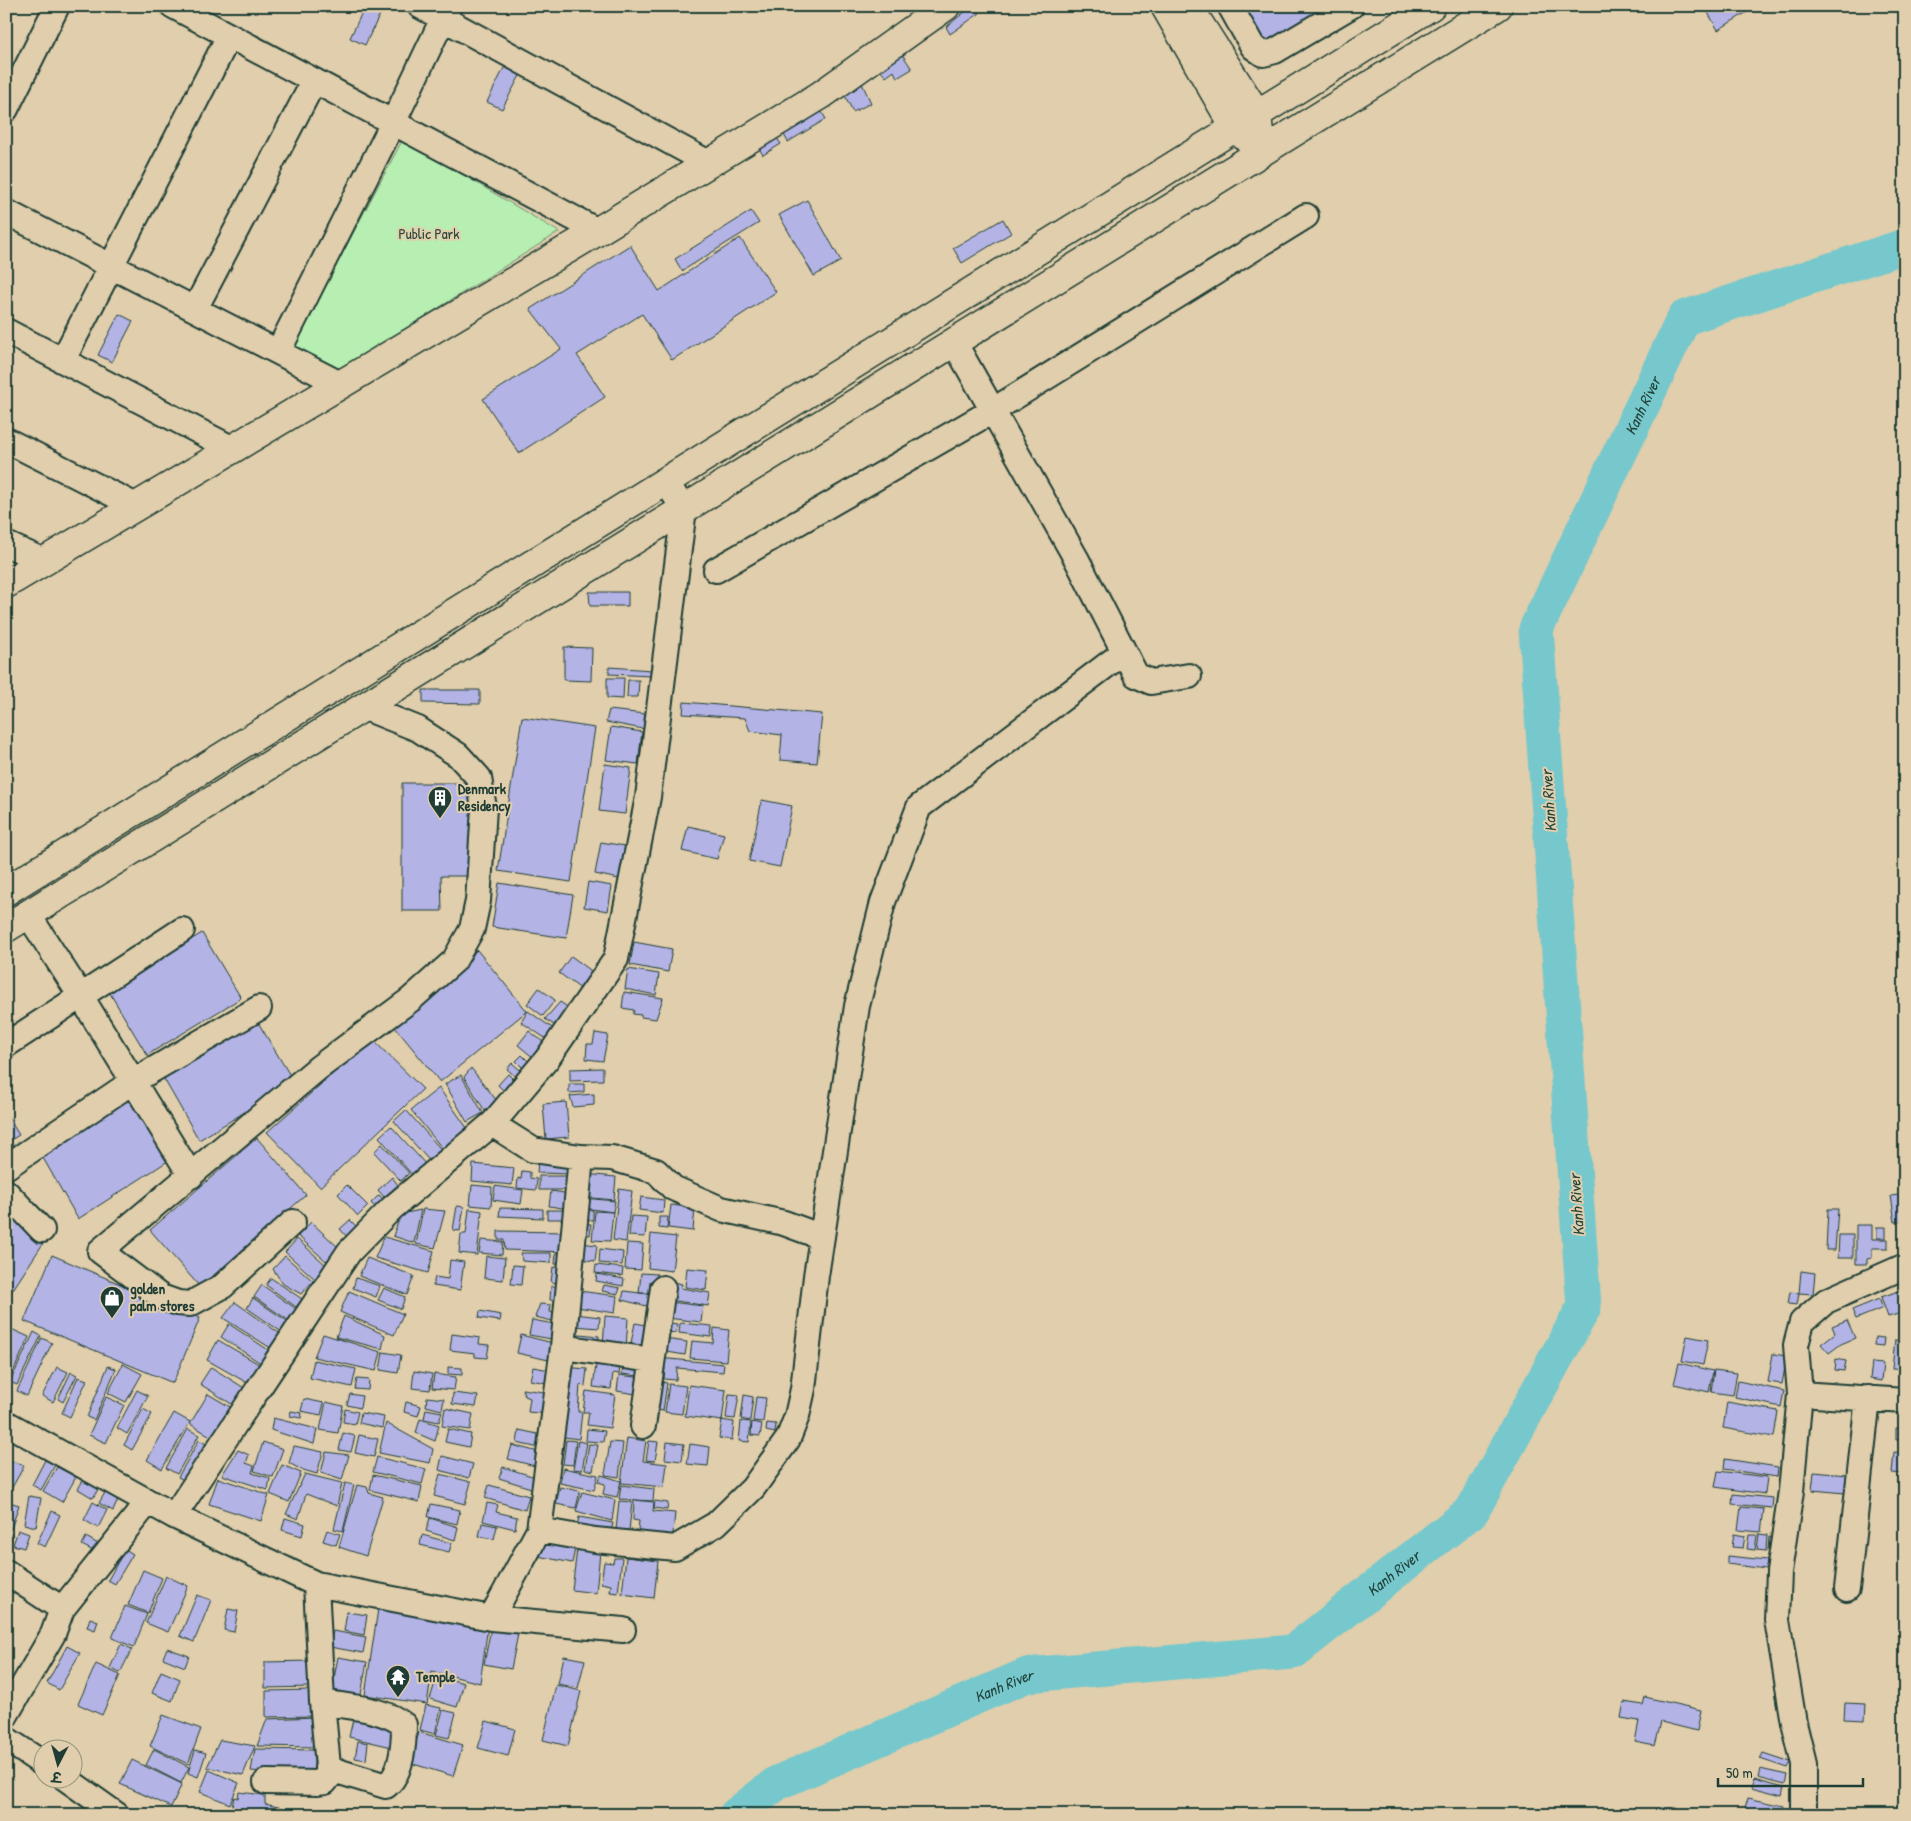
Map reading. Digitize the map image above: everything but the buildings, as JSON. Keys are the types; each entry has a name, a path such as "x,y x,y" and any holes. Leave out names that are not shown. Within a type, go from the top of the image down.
{"street":[{"path":"6,109 57,6"},
{"path":"173,6 598,231"},
{"path":"420,6 446,12 707,162"},
{"path":"6,584 231,448 598,231 707,162 821,94 946,6"},
{"path":"1165,6 1246,121"},
{"path":"1188,6 1262,152"},
{"path":"1230,6 1253,48 1263,54 1275,51 1352,6"},
{"path":"6,892 1430,6"},
{"path":"191,1176 82,998 17,921 1498,6"},
{"path":"278,352 394,123 446,12"},
{"path":"63,360 229,36"},
{"path":"195,309 314,81"},
{"path":"6,212 340,384"},
{"path":"716,570 992,411 1306,216"},
{"path":"6,330 231,448"},
{"path":"954,342 1077,560 1136,675 1151,682 1189,676"},
{"path":"6,440 136,506"},
{"path":"174,1516 349,1252 392,1208 492,1124 547,1059 616,959 648,797 684,509 666,482"},
{"path":"6,544 44,561"},
{"path":"538,1530 596,1540 675,1548 716,1524 754,1488 788,1439 797,1416 803,1389 822,1237 857,1006 883,902 919,807 1124,652"},
{"path":"293,1222 223,1286 190,1304 178,1303 160,1296 100,1251 318,1068 410,1000 454,962 472,930 478,901 484,808 479,778 458,755 418,730 363,707"},
{"path":"6,1045 82,998 182,930"},
{"path":"6,1167 132,1082 259,1008"},
{"path":"492,1124 533,1150 581,1157 612,1158 656,1171 673,1188 721,1209 784,1222 822,1237"},
{"path":"491,1618 538,1530 563,1347 581,1157"},
{"path":"6,1192 42,1230"},
{"path":"1804,1815 1804,1764 1777,1620 1779,1572 1791,1490 1800,1394 1796,1345 1802,1322 1826,1301 1905,1266"},
{"path":"643,1426 651,1360 663,1288"},
{"path":"563,1347 651,1360"},
{"path":"1800,1394 1905,1401"},
{"path":"1847,1589 1868,1398"},
{"path":"6,1423 174,1516 316,1584 491,1618 623,1630"},
{"path":"6,1715 53,1634 62,1609 148,1502"},
{"path":"6,1572 62,1609"},
{"path":"266,1782 325,1782 329,1777 326,1768 316,1584"},
{"path":"322,1702 383,1714 398,1719 404,1724 398,1772 386,1786 326,1768"},
{"path":"6,1739 32,1756"},
{"path":"79,1788 117,1815"}],"green space":[{"name":"Public Park","path":"403,139 559,232 335,373 289,354"}],"waterway":[{"name":"Kanh River","path":"736,1815 777,1783 1027,1675 1293,1652 1472,1511 1584,1307 1536,629 1684,318 1905,246"}],"place":[{"name":"Denmark Residency","path":"440,819"},
{"name":"golden palm stores","path":"112,1319"},
{"name":"Temple","path":"398,1698"}]}
